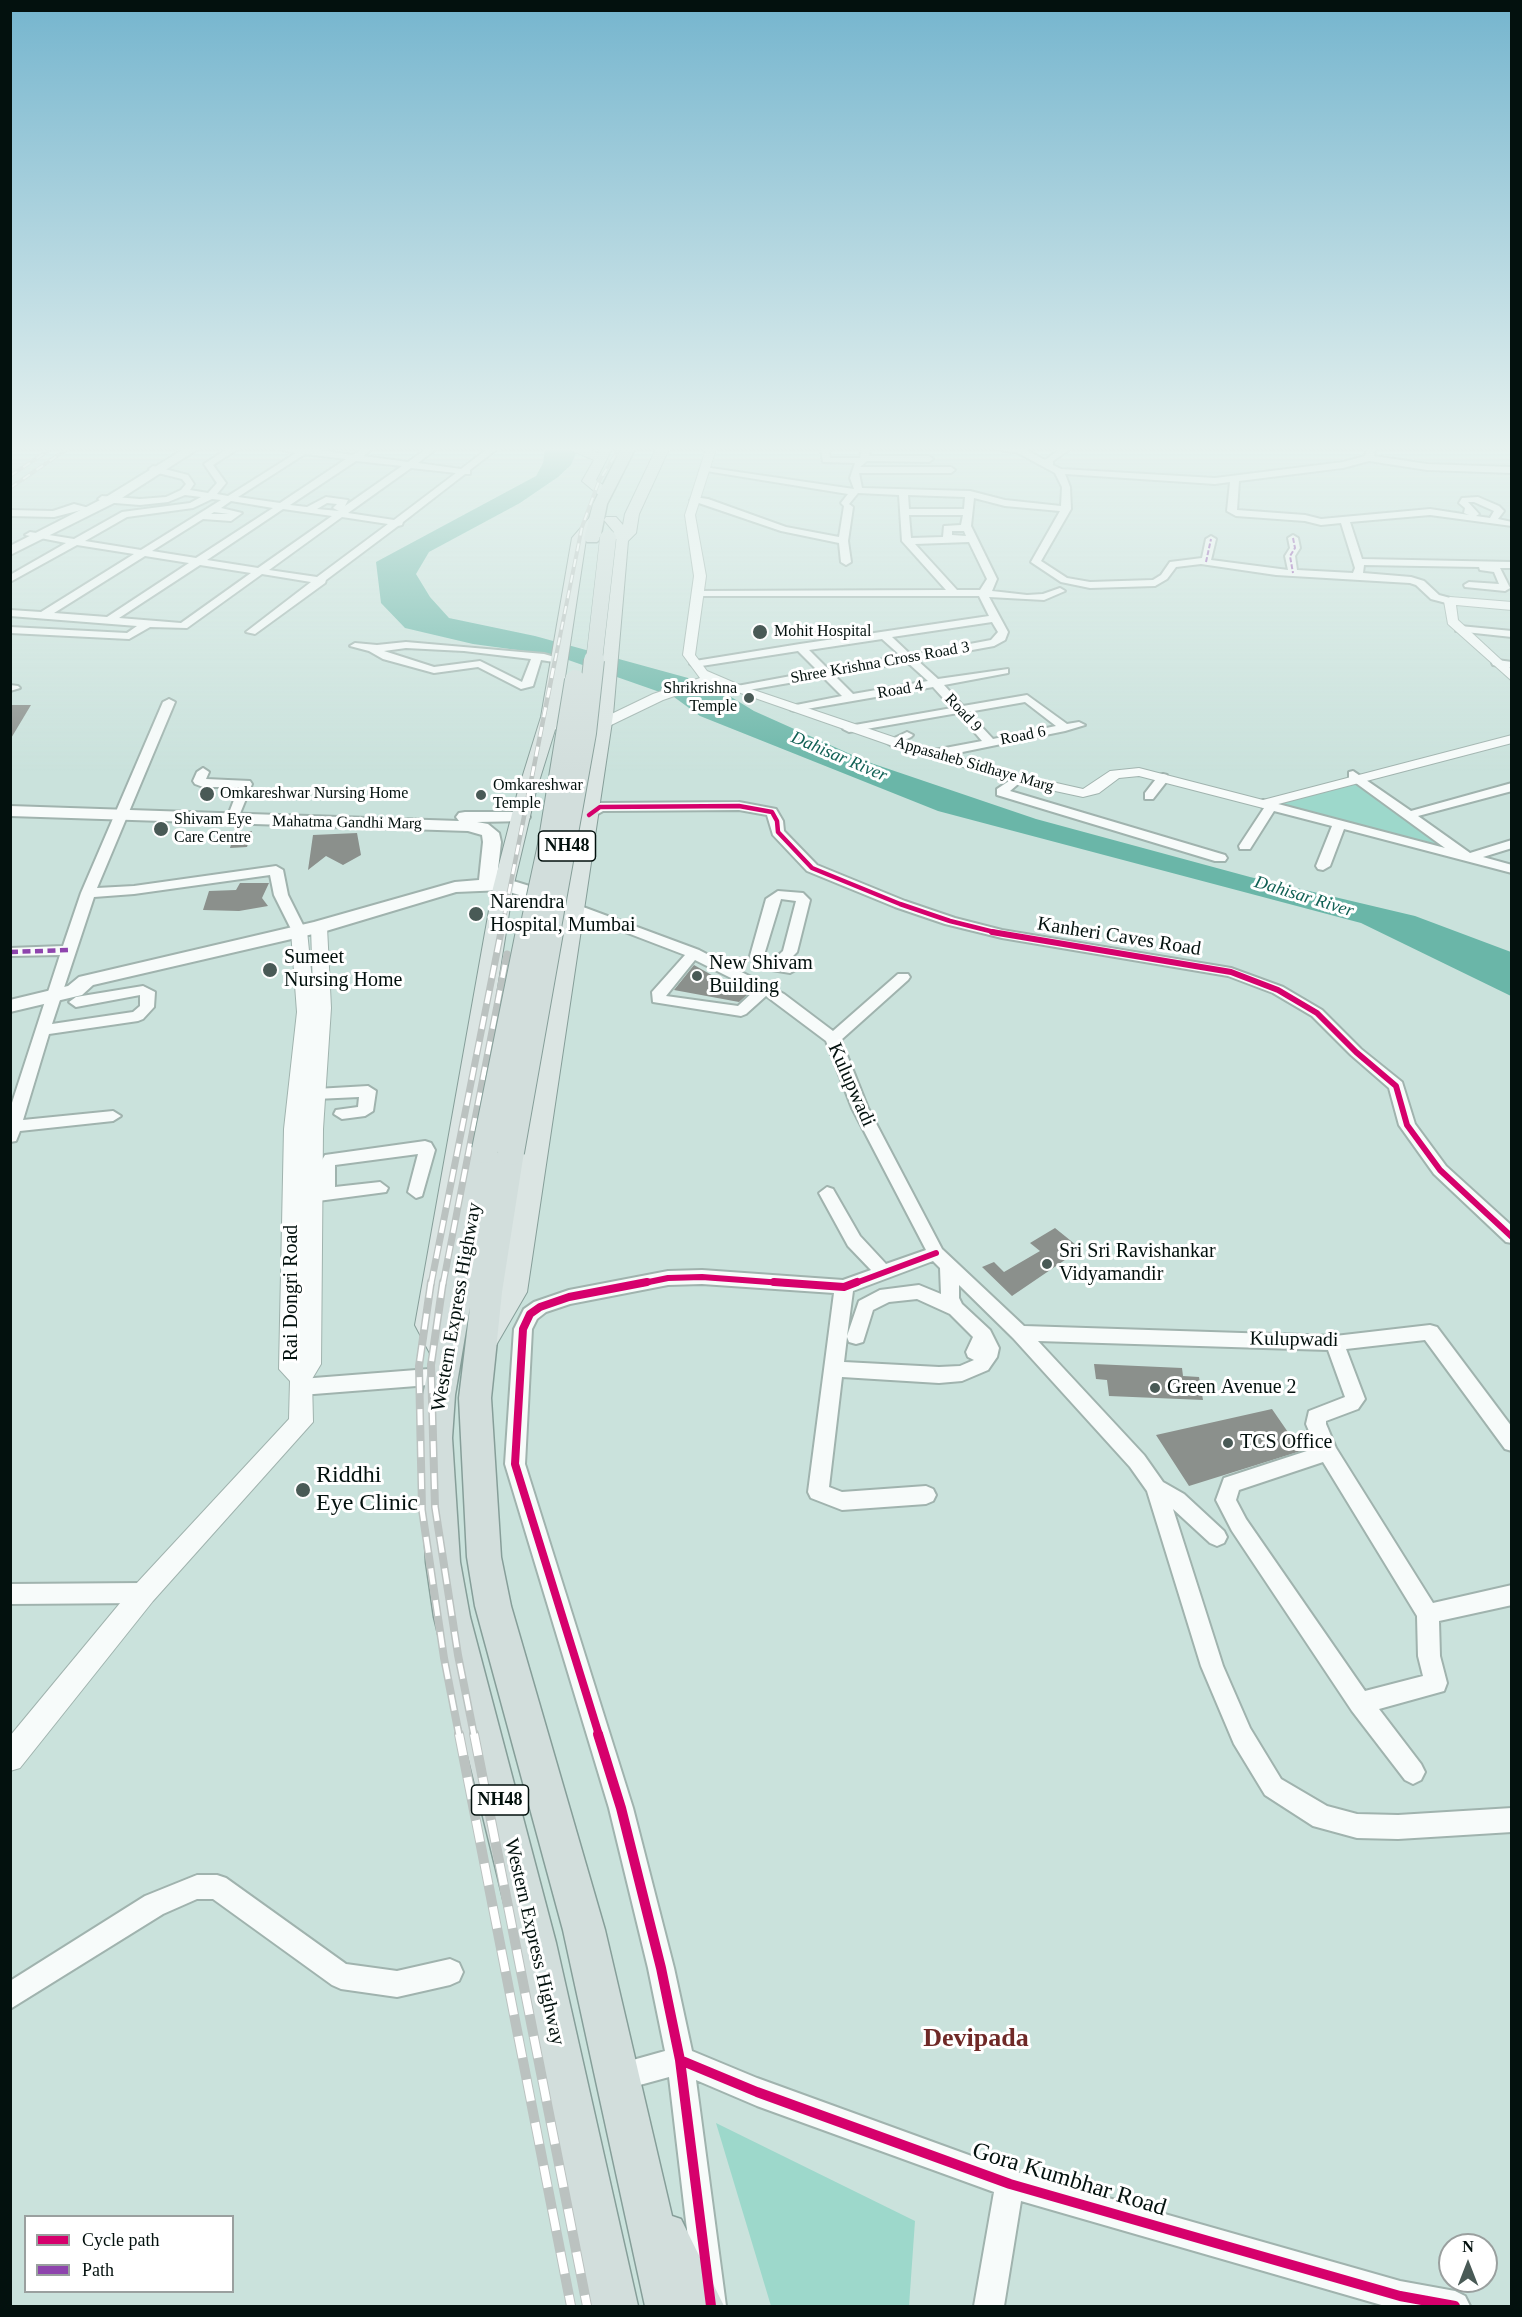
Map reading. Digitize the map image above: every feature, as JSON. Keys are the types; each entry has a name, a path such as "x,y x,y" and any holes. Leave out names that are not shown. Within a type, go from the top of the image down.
{"highway":[{"name":"Western Express Highway","path":"603,557 586,733 456,1360 436,1438 443,1562 452,1617 535,1943 615,2307"},
{"name":"Western Express Highway","path":"456,1360 475,1398 484,1557 493,1606 584,1930 669,2307"},
{"path":"643,2194 700,2307"}],"main road":[{"path":"576,557 549,721 521,817 494,878 457,1149 429,1325 456,1360 505,1308 513,1292 603,718 609,640 606,557"},
{"path":"560,661 607,680"},
{"path":"10,804 235,813 521,817 589,815"},
{"name":"Mahatma Gandhi Marg","path":"10,811 122,810 280,822 468,826 482,828 490,833 494,878"},
{"path":"10,1006 53,997 76,996 462,896 494,878"},
{"name":"Kulupwadi","path":"494,878 575,908"}],"street":[{"path":"10,579 48,557"},
{"path":"44,615 136,557"},
{"path":"176,557 322,581"},
{"path":"111,619 206,557"},
{"path":"10,613 183,626 281,557"},
{"path":"251,632 354,557"},
{"path":"697,557 703,592"},
{"path":"699,673 689,655 703,592 711,576 709,557"},
{"path":"845,557 846,562"},
{"path":"920,557 949,593"},
{"path":"981,557 992,579 988,589 982,593"},
{"path":"1039,557 1036,562 1064,580 1090,585 1155,583 1164,577 1173,564 1206,562 1293,573 1411,580 1420,583 1435,597 1450,601 1512,606"},
{"path":"1206,562 1207,557"},
{"path":"1290,557 1293,573"},
{"path":"1356,557 1360,568 1357,576"},
{"path":"1358,562 1512,565"},
{"path":"1460,565 1493,568 1498,570 1508,584"},
{"path":"1460,565 1476,602"},
{"path":"1469,585 1508,584"},
{"path":"703,592 982,593 1027,598 1044,597 1059,591"},
{"path":"549,721 603,718 699,673 800,647 995,618 982,593"},
{"path":"1450,601 1452,621 1466,629 1507,665 1512,677"},
{"name":"Shree Krishna Cross Road 3","path":"736,689 994,643 1001,638 1003,632 995,618"},
{"path":"10,630 129,636 148,623"},
{"path":"1466,629 1512,634"},
{"name":"Road 9","path":"884,635 936,683 990,742"},
{"path":"355,646 375,648 406,645 480,650 560,661"},
{"path":"800,647 851,699"},
{"path":"375,648 374,650 379,655 434,670 452,669 471,663 480,664 515,684 526,686 529,684 537,657"},
{"path":"471,663 480,650"},
{"name":"Road 4","path":"795,708 1004,671"},
{"name":"Appasaheb Sidhaye Marg","path":"699,673 736,689 849,729 899,739 933,754 1018,779 1083,793 1094,790 1115,774 1128,772 1163,778 1263,804"},
{"path":"849,729 887,726 1027,698 1065,728"},
{"path":"113,1116 13,1132 53,997 88,893 169,702"},
{"name":"Road 6","path":"933,754 1079,725"},
{"path":"887,726 873,733 899,739"},
{"path":"1263,804 1512,733"},
{"path":"1490,741 1512,739"},
{"path":"203,772 200,783 246,784 235,813"},
{"path":"1356,777 1468,858"},
{"path":"1149,796 1163,778"},
{"path":"1018,779 1001,792 1220,858"},
{"path":"1409,815 1512,787"},
{"path":"1263,804 1512,869"},
{"path":"1245,846 1263,804"},
{"name":"Kanheri Caves Road","path":"589,815 600,807 739,806 772,812 777,821 777,832 812,868 900,904 950,921 1002,934 1231,972 1278,990 1317,1013 1356,1052 1396,1086 1407,1125 1440,1170 1512,1237"},
{"path":"1323,866 1339,824"},
{"path":"1468,858 1512,844"},
{"path":"88,893 134,890 276,870 281,895 300,937"},
{"path":"774,967 790,952 803,900 798,896 778,895 772,899 757,956 765,965 774,967 790,969"},
{"name":"Kulupwadi","path":"575,908 694,953 779,997 834,1039 860,1108 936,1253 1020,1333 1137,1461 1156,1488 1177,1500 1217,1537"},
{"path":"304,1117 316,1094 309,1065 322,1008 320,932"},
{"name":"Rai Dongri Road","path":"10,1758 144,1593 301,1422 301,1382 290,1369 310,1195 304,1117 309,1065 300,937"},
{"path":"779,997 800,945"},
{"path":"10,952 69,950"},
{"path":"694,953 659,992 658,999 741,1011 765,989"},
{"path":"834,1039 903,977"},
{"path":"43,1030 138,1016 147,1007 148,992 142,990 76,996"},
{"path":"316,1094 368,1091 365,1111 342,1113"},
{"path":"310,1195 331,1159 425,1147 427,1150 416,1192"},
{"path":"310,1195 380,1188"},
{"path":"827,1192 854,1241 882,1271"},
{"path":"711,2307 680,2060 661,1968 621,1808 515,1464 523,1329 530,1314 540,1307 569,1297 668,1278 702,1277 844,1287 882,1271 936,1253"},
{"path":"834,1369 939,1375 962,1373 981,1365 988,1357 990,1348 979,1343 950,1299 949,1267"},
{"path":"844,1287 818,1492 842,1502 926,1495"},
{"path":"856,1337 865,1306 886,1296 919,1292 956,1309"},
{"path":"505,1308 530,1314"},
{"name":"Kulupwadi","path":"1020,1333 1335,1343 1430,1332 1512,1443"},
{"path":"1335,1343 1355,1399 1316,1417 1316,1424 1328,1452 1428,1614 1429,1656 1436,1683 1360,1703"},
{"path":"301,1382 456,1360"},
{"path":"1328,1452 1231,1484 1226,1500 1239,1525 1360,1703 1413,1772"},
{"path":"1156,1488 1212,1666 1242,1736 1273,1787 1322,1816 1357,1826 1398,1827 1512,1820"},
{"path":"10,1594 144,1593"},
{"path":"1428,1614 1512,1594"},
{"path":"10,1996 154,1905 197,1887 217,1887 341,1976 397,1984 450,1972"},
{"path":"618,2077 680,2060"},
{"name":"Gora Kumbhar Road","path":"680,2060 758,2092 1010,2184 1400,2301 1455,2307"},
{"path":"989,2307 1010,2184"}],"shaded area":[{"path":"1357,783 1447,847 1279,804"},
{"path":"716,2123 915,2221 909,2306 771,2306"}],"water":[{"name":"Dahisar River","path":"385,557 426,557 416,574 430,597 449,618 535,636 710,684 754,711 868,762 1036,819 1250,877 1415,916 1511,952 1511,996 1361,923 938,811 700,716 674,697 554,655 473,644 405,628 381,603 376,562"}],"building":[{"path":"10,705 31,705 10,740"},
{"path":"235,831 252,831 247,847 230,848"},
{"path":"357,833 361,855 343,865 326,856 308,870 313,835"},
{"path":"240,883 269,883 262,898 268,906 239,911 203,910 209,891 236,890"},
{"name":"New Shivam Building","path":"694,965 747,995 739,1002 674,990"},
{"name":"Sri Sri Ravishankar Vidyamandir","path":"1055,1228 1081,1249 1012,1296 982,1267 994,1262 1004,1272 1040,1251 1030,1243"},
{"name":"Green Avenue 2","path":"1094,1364 1182,1368 1183,1376 1199,1377 1203,1400 1109,1396 1107,1380 1096,1379"},
{"name":"TCS Office","path":"1272,1409 1301,1451 1189,1486 1156,1435"}],"railway":[{"path":"555,661 576,557"},
{"path":"501,933 555,660"},
{"path":"431,1284 501,932"},
{"path":"443,1284 507,954"},
{"path":"431,1282 419,1366 422,1510 444,1658 459,1735"},
{"path":"443,1282 431,1365 435,1507 458,1655 474,1735"},
{"path":"459,1734 571,2306"},
{"path":"474,1734 587,2306"}],"marked path":[{"path":"1206,562 1207,557"},
{"path":"1290,557 1293,573"},
{"path":"10,952 69,950"}],"cycle path":[{"path":"589,815 600,807 739,806 772,812 777,821 778,832 812,868 900,904 950,921 1002,934 1231,972 1278,990 1317,1013 1356,1052 1396,1086 1407,1125 1440,1170 1512,1237"},
{"path":"711,2306 680,2060 661,1968 621,1808 515,1464 523,1329 530,1314 540,1307 569,1297 668,1278 702,1277 844,1287 936,1253"},
{"path":"680,2060 757,2092 1010,2184 1400,2296 1455,2306"}],"place":[{"name":"Mohit Hospital","path":"760,632"},
{"name":"Shrikrishna Temple","path":"749,698"},
{"name":"Omkareshwar Nursing Home","path":"207,794"},
{"name":"Omkareshwar Temple","path":"481,795"},
{"name":"Shivam Eye Care Centre","path":"161,829"},
{"name":"Narendra Hospital, Mumbai","path":"476,914"},
{"name":"Sumeet Nursing Home","path":"270,970"},
{"name":"New Shivam Building","path":"697,976"},
{"name":"Sri Sri Ravishankar Vidyamandir","path":"1047,1264"},
{"name":"Green Avenue 2","path":"1155,1388"},
{"name":"TCS Office","path":"1228,1443"},
{"name":"Riddhi Eye Clinic","path":"303,1490"}],"district":[{"name":"Devipada","path":"976,2039"}]}
